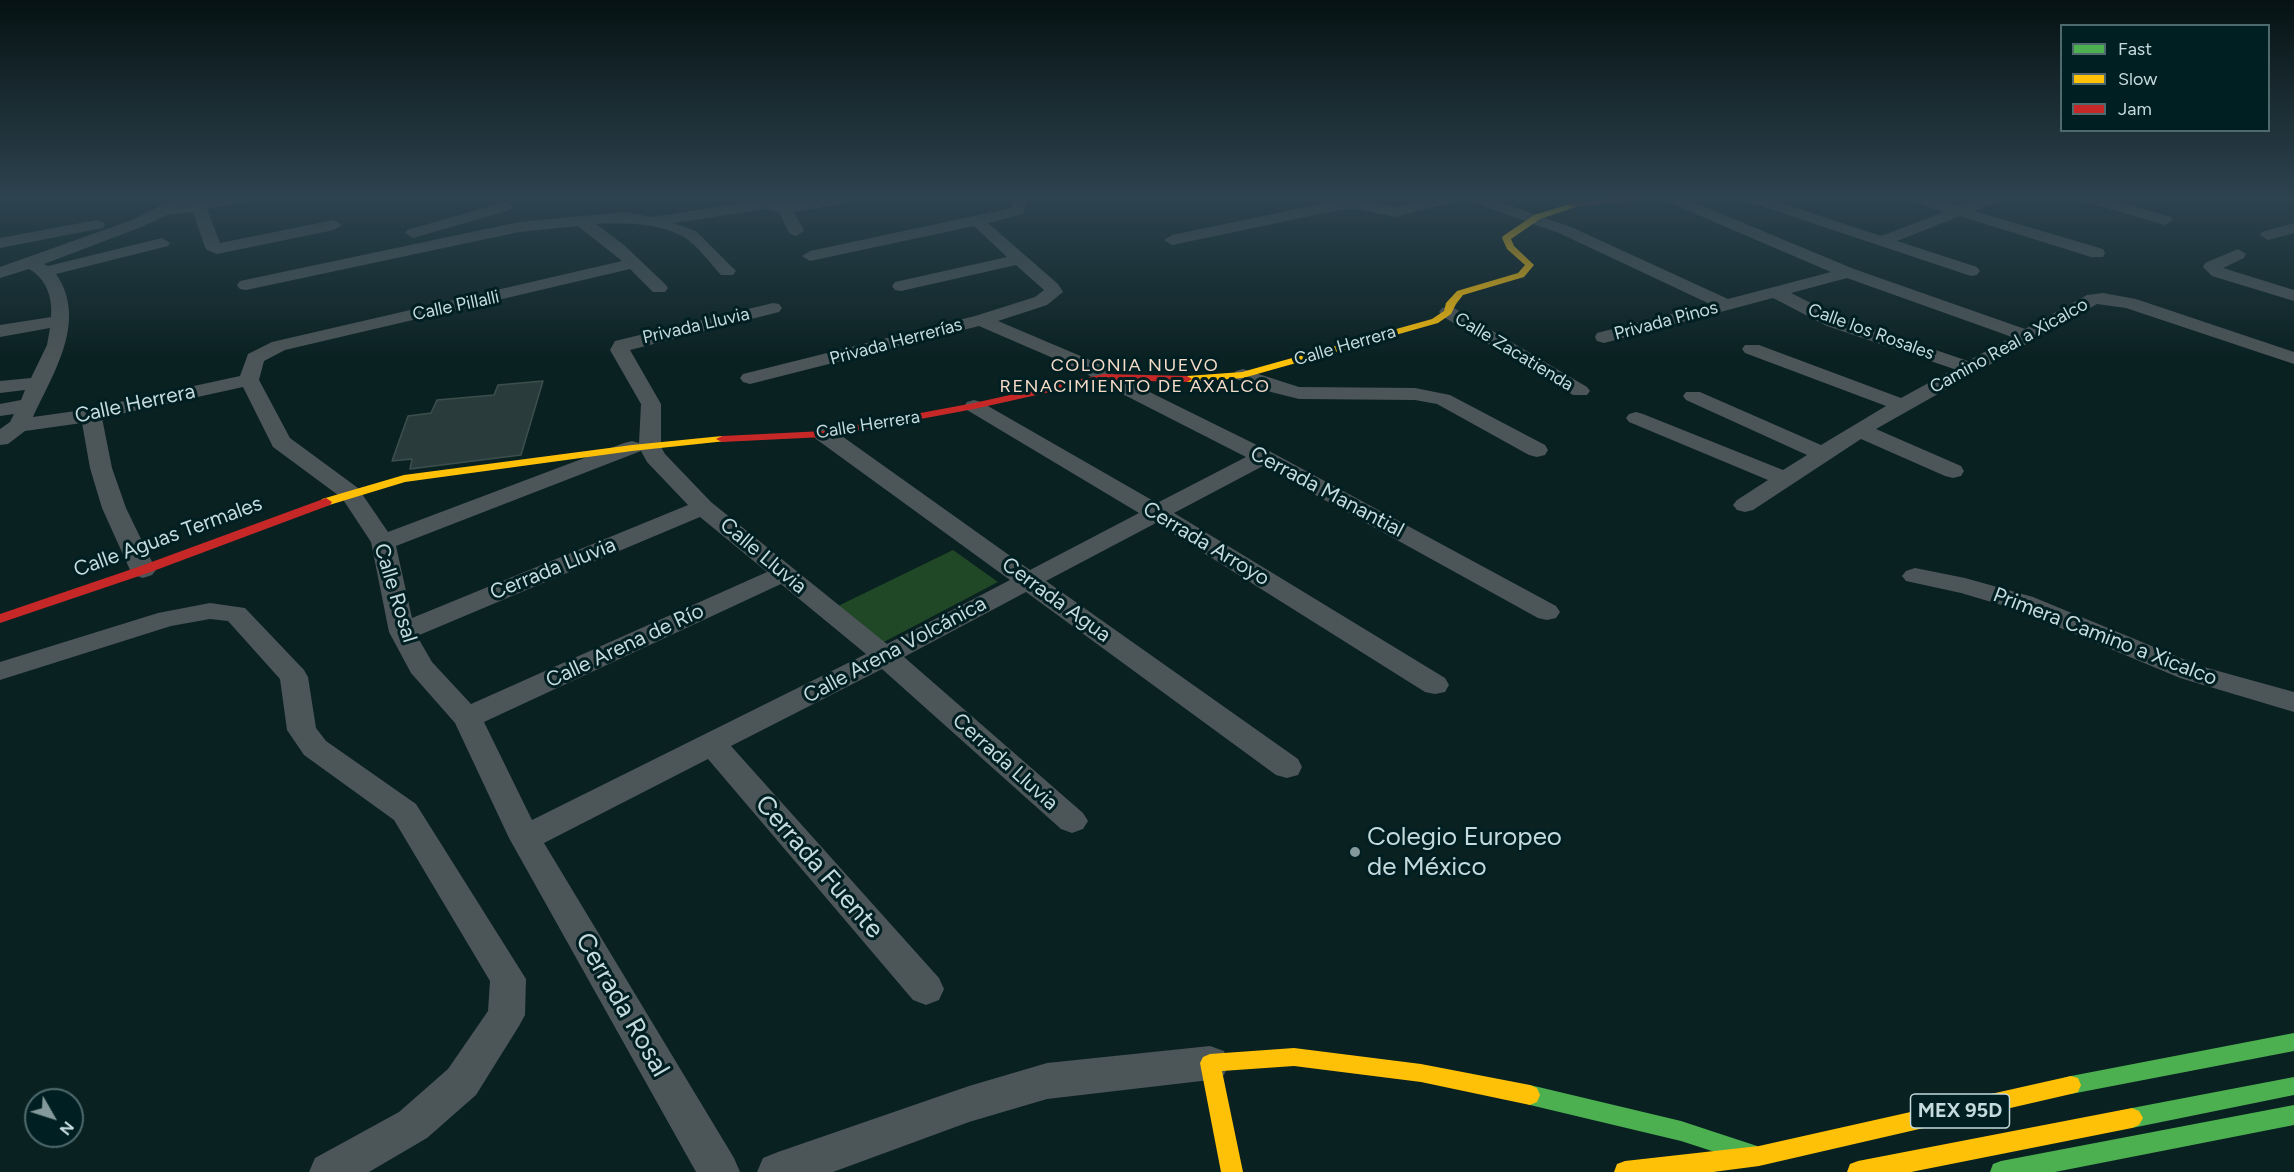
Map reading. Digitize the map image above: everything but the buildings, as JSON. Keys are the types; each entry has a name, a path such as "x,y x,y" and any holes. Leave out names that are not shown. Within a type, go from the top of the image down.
{"main road":[{"name":"Calle Herrera","path":"350,493 404,479 641,448 731,438 824,434 974,406 1104,377 1203,380 1243,375 1435,321 1448,312 1451,303 1460,293 1521,275 1528,270 1530,265 1527,260 1515,252"},
{"name":"Calle Aguas Termales","path":"0,619 143,570 350,493"},
{"name":"MEX 95D","path":"1625,1172 1759,1156 2126,1073 2294,1042"},
{"path":"1232,1172 1210,1063 1294,1057 1421,1073 1528,1094 1681,1131 1759,1156"},
{"path":"1858,1172 2294,1086"},
{"path":"2001,1172 2294,1115"},
{"path":"2045,1172 2294,1122"}],"street":[{"path":"38,267 73,252"},
{"path":"0,273 117,252"},
{"path":"246,285 403,252"},
{"path":"621,252 659,288"},
{"path":"708,252 727,271"},
{"path":"810,256 831,252"},
{"path":"1012,252 1020,259"},
{"path":"1609,252 1727,305"},
{"path":"1798,252 1848,273 2027,336"},
{"path":"1913,252 1971,272"},
{"path":"2093,252 2097,253"},
{"path":"2238,254 2211,267 2218,272 2294,296"},
{"path":"901,286 1020,259"},
{"name":"Privada Herrerías","path":"750,378 981,320 1041,301 1054,292 1020,259"},
{"name":"Calle Pillalli","path":"249,380 255,358 279,346 632,264"},
{"path":"0,439 19,425 57,345 58,321 62,308 54,284 38,267"},
{"name":"Privada Pinos","path":"1604,337 1848,273"},
{"name":"Calle los Rosales","path":"1774,292 1834,322 1970,368"},
{"name":"Camino Real a Xicalco","path":"1745,505 1859,430 2094,299 2103,298 2130,303 2294,358"},
{"name":"Privada Lluvia","path":"641,448 651,404 620,350 622,345 773,308"},
{"name":"Calle Zacatienda","path":"1448,312 1580,392"},
{"name":"Cerrada Manantial","path":"981,320 1090,367 1104,377 1263,457 1547,612"},
{"path":"0,331 58,321"},
{"path":"1752,349 1904,406"},
{"path":"1243,375 1299,393 1429,395 1454,404 1537,450"},
{"name":"Calle Herrera","path":"19,425 91,414 249,380"},
{"name":"Calle Rosal","path":"249,380 280,442 350,493 383,542 402,632 421,667 467,718 525,838"},
{"path":"0,387 39,383"},
{"path":"1693,396 1821,453"},
{"path":"0,410 28,405"},
{"name":"Cerrada Arroyo","path":"974,406 1155,512 1435,685"},
{"path":"91,414 101,468 114,508 143,570"},
{"path":"1636,418 1784,478"},
{"path":"1859,430 1953,471"},
{"name":"Cerrada Agua","path":"824,434 1287,767"},
{"name":"Calle Lluvia","path":"641,448 655,458 703,507 885,656"},
{"name":"Calle Herrera","path":"383,542 641,448"},
{"name":"Calle Arena Volcánica","path":"525,838 885,656 1263,457"},
{"name":"Cerrada Lluvia","path":"402,632 703,507"},
{"name":"Calle Arena de Río","path":"467,718 783,574"},
{"name":"Primera Camino a Xicalco","path":"1915,576 1965,586 2024,603 2190,672 2294,702"},
{"path":"0,670 167,619 210,611 236,614 294,677 302,730 315,748 405,812 507,979 506,1015 462,1082 413,1125 330,1172"},
{"name":"Cerrada Lluvia","path":"885,656 1072,821"},
{"name":"Cerrada Fuente","path":"712,744 926,989"},
{"name":"Cerrada Rosal","path":"525,838 719,1172"},
{"path":"778,1172 969,1104 1047,1081 1210,1063"}],"green space":[{"path":"953,550 998,582 880,644 836,607"}],"traffic: fast":[{"path":"2071,1085 2294,1042"},
{"path":"2132,1118 2294,1086"},
{"path":"1530,1095 1681,1131 1749,1153"},
{"path":"2001,1172 2294,1115"}],"traffic: slow":[{"path":"1187,379 1243,375 1435,321 1448,312 1451,303 1460,293 1521,275 1530,265 1515,252"},
{"path":"326,502 404,479 632,448 722,439"},
{"path":"1232,1172 1210,1063 1294,1057 1421,1073 1530,1095"},
{"path":"1625,1172 1759,1156 2071,1085"},
{"path":"1858,1172 2132,1118"}],"traffic: jam":[{"path":"722,439 824,434 974,406 1104,377 1187,379"},
{"path":"0,619 143,570 326,502"}],"place":[{"name":"Colegio Europeo de México","path":"1355,852"}],"district":[{"name":"COLONIA NUEVO RENACIMIENTO DE AXALCO","path":"1135,376"}]}
